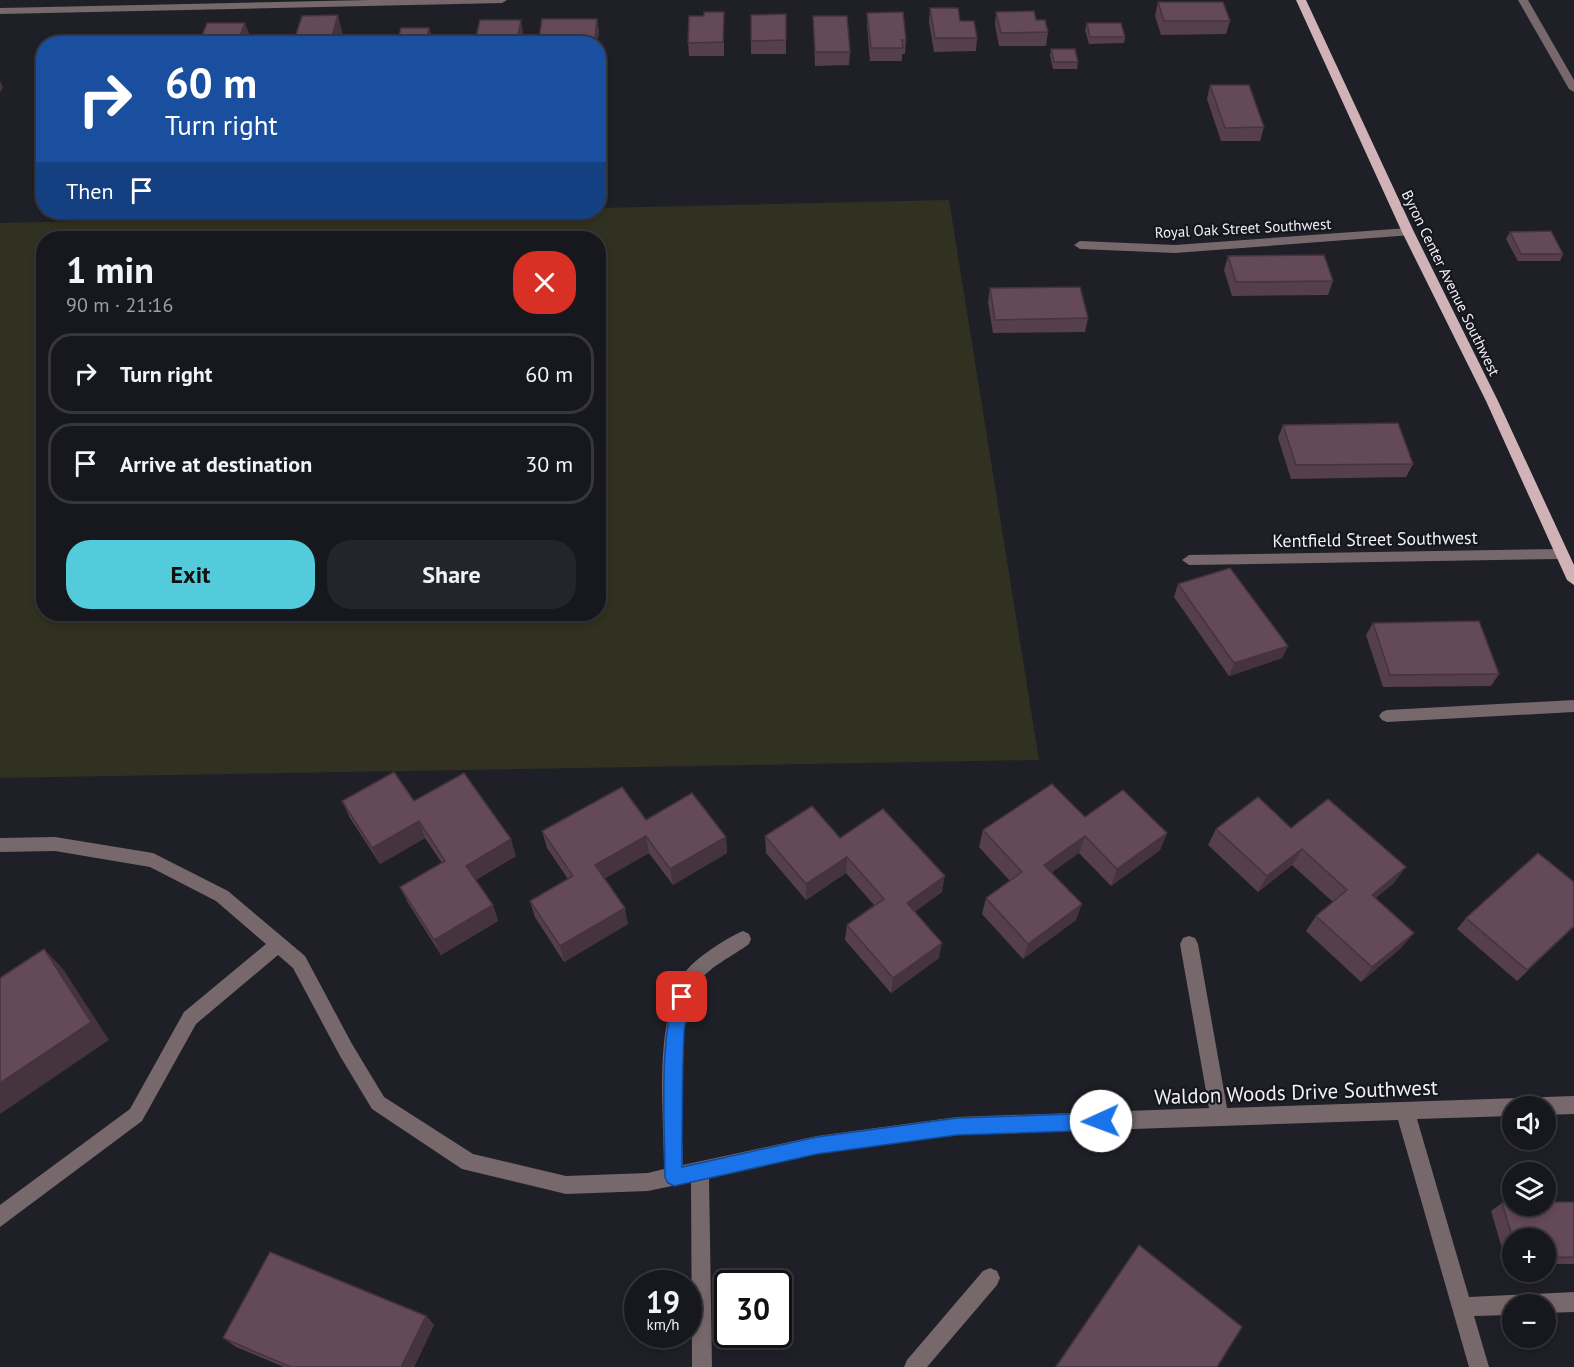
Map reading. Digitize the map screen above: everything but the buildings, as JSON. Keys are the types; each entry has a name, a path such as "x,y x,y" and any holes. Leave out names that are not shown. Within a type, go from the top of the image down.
{"main road":[{"name":"Byron Center Avenue Southwest","path":"1301,0 1407,232 1492,401 1574,580"}],"street":[{"path":"0,11 207,3 502,0"},
{"path":"1523,0 1574,89"},
{"name":"Royal Oak Street Southwest","path":"1080,245 1175,249 1407,232"},
{"name":"Kentfield Street Southwest","path":"1189,560 1562,554"},
{"path":"1387,716 1574,706"},
{"name":"Waldon Woods Drive Southwest","path":"0,845 55,844 153,860 222,896 298,962 378,1103 469,1162 566,1185 648,1182 817,1145 957,1126 1502,1107"},
{"path":"674,1177 676,1020 682,997 692,977 743,939"},
{"path":"1189,944 1220,1117"},
{"path":"0,1217 136,1115 190,1018 278,945"},
{"name":"Waldon Woods Drive Southwest","path":"1556,1106 1574,1105"},
{"path":"1405,1111 1479,1367"},
{"path":"700,1171 702,1367"},
{"path":"914,1367 990,1278"},
{"path":"1556,1303 1574,1302"},
{"path":"1462,1307 1502,1305"}],"green space":[{"path":"949,200 1039,760 0,778 0,223 171,219 606,219 606,208"}],"route":[{"path":"682,997 676,1020 674,1177 817,1145 957,1126 1101,1121"}]}
